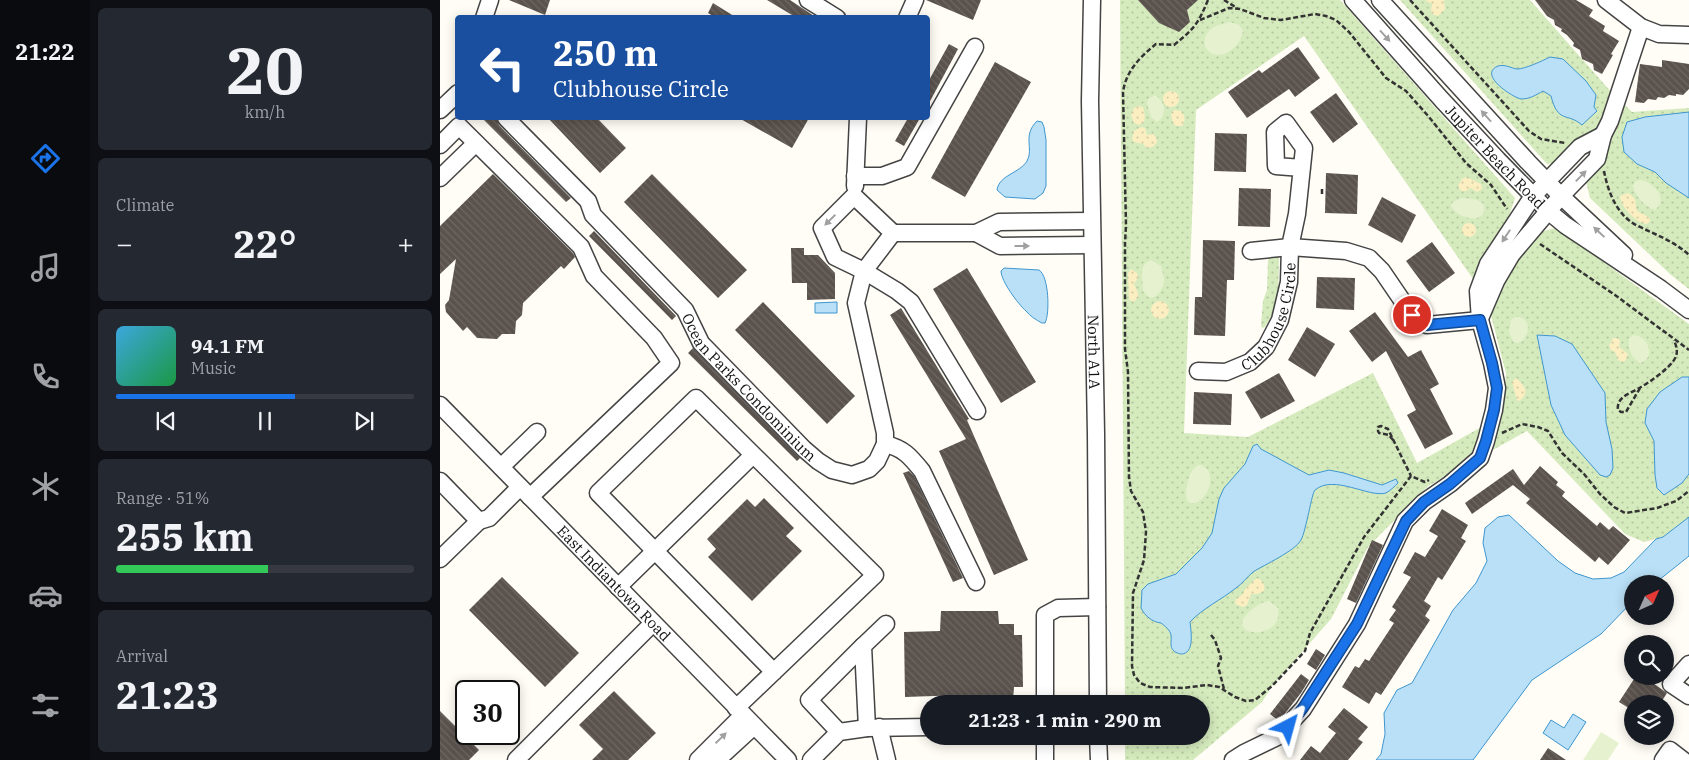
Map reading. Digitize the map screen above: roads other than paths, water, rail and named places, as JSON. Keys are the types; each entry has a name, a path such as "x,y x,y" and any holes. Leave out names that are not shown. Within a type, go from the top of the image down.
{"street":[{"path":"485,15 490,0"},
{"path":"808,0 832,15"},
{"path":"908,15 915,0"},
{"name":"North A1A","path":"1092,0 1090,101 1091,220 1096,434 1098,695"},
{"name":"Jupiter Beach Road","path":"1353,0 1442,100 1548,211 1565,225 1689,310"},
{"name":"Jupiter Beach Road","path":"1380,0 1547,182 1661,289"},
{"path":"1606,0 1641,26 1659,34 1687,31"},
{"path":"1480,320 1496,281 1512,254 1561,196 1597,159 1603,135 1610,122 1641,26"},
{"path":"855,176 882,176 906,168 975,47"},
{"path":"440,110 455,96"},
{"name":"Ocean Parks Condominium","path":"508,120 588,201 593,215 685,310 701,343 804,449 832,470 852,475 869,470 877,461 885,444"},
{"path":"858,120 854,196 822,228 835,257 864,271 911,302 977,412"},
{"path":"440,145 459,126 581,247 594,276 654,338 671,362 525,492 489,518 479,521 440,559"},
{"path":"1233,760 1278,737 1303,708 1357,624 1406,521 1424,502 1450,484 1480,458 1494,410 1497,388 1480,320 1478,291 1488,264 1533,196 1580,147 1603,135"},
{"path":"440,178 476,143"},
{"name":"Clubhouse Circle","path":"1198,371 1226,372 1250,362 1266,347 1280,320 1289,282 1290,247 1297,214 1302,168"},
{"path":"854,196 893,233 976,233 999,222 1091,220"},
{"path":"893,233 864,271 856,303 885,433 885,444 897,446 911,457 922,471 976,582"},
{"path":"976,233 1000,246 1092,245"},
{"name":"Clubhouse Circle","path":"1251,251 1290,247 1346,251 1369,258 1382,271 1412,315 1427,325 1480,320"},
{"path":"718,760 744,716 774,672 875,574 696,398 598,493 774,672"},
{"name":"East Indiantown Road","path":"440,405 788,760"},
{"path":"500,467 537,432"},
{"path":"618,587 753,455"},
{"path":"440,481 479,521"},
{"path":"1045,695 1045,615 1058,608 1097,607"},
{"path":"516,760 653,623"},
{"path":"839,732 808,700 886,624"},
{"path":"864,646 873,727 888,760"},
{"path":"1689,664 1671,684 1689,696"},
{"path":"698,760 744,716"},
{"path":"812,760 839,732 873,727 920,727"},
{"path":"1045,745 1045,760"},
{"path":"1098,745 1099,760"},
{"path":"1664,760 1670,750 1683,760"}],"water":[{"path":"1550,57 1563,59 1586,81 1596,95 1594,107 1597,111 1582,125 1560,114 1551,96 1543,91 1530,98 1517,98 1499,86 1492,75 1493,70 1498,66 1503,65 1520,69"},
{"path":"1689,112 1689,198 1666,183 1655,172 1637,164 1624,152 1622,137 1627,122 1645,117"},
{"path":"1037,121 1042,122 1046,140 1046,186 1043,193 1035,199 1005,197 997,190 999,185 1006,177 1027,161 1030,132"},
{"path":"1004,268 1039,270 1042,274 1048,295 1048,312 1045,323 1031,316 1015,298 1002,275 1001,271"},
{"path":"837,302 837,313 815,313 815,303"},
{"path":"1537,335 1555,336 1572,344 1605,393 1606,422 1612,449 1613,468 1610,475 1606,477 1600,475 1565,435 1551,405"},
{"path":"1682,377 1689,377 1689,474 1682,483 1664,495 1657,488 1654,441 1645,423 1647,409 1660,392"},
{"path":"1257,444 1261,449 1309,475 1329,470 1382,485 1396,479 1398,483 1386,493 1379,494 1332,484 1315,490 1303,535 1298,544 1253,572 1238,586 1195,617 1190,622 1191,641 1188,650 1185,653 1177,653 1172,648 1171,635 1168,630 1161,623 1149,618 1141,608 1142,590 1148,584 1176,574 1202,548 1212,533 1219,499 1224,488 1245,464 1253,446"},
{"path":"1509,515 1558,561 1575,573 1593,579 1611,578 1624,572 1656,539 1663,537 1689,517 1689,556 1665,575 1624,575 1624,610 1601,634 1532,680 1473,760 1376,760 1381,754 1385,734 1384,713 1397,690 1412,683 1453,610 1476,583 1487,561 1483,543 1485,528 1498,517"},
{"path":"1573,714 1586,722 1568,750 1543,733 1551,720 1564,728"}]}
